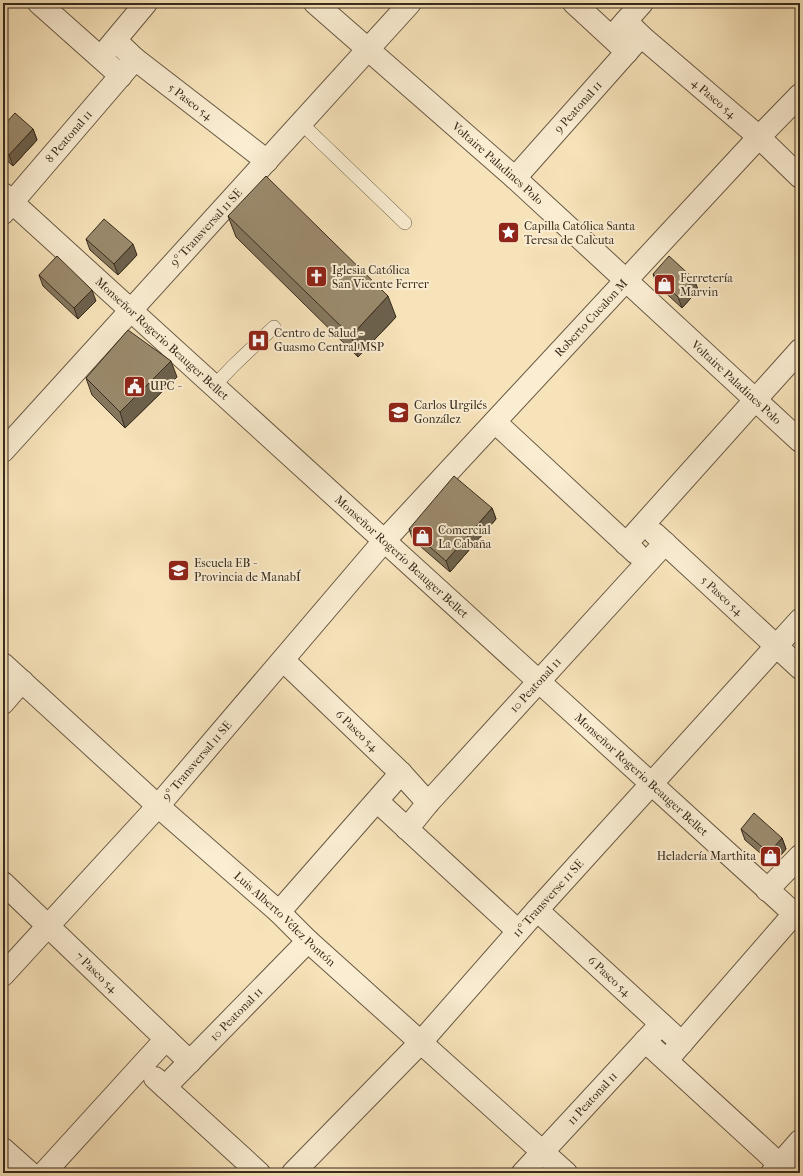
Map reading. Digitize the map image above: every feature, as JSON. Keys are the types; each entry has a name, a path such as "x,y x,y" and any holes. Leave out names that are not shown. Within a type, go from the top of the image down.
{"street":[{"path":"39,3 121,76"},
{"path":"100,57 116,41 146,3"},
{"name":"Voltaire Paladines Polo","path":"315,3 514,178 800,441"},
{"name":"9° Transversal 11 SE","path":"3,451 410,3"},
{"name":"4 Paseo 54","path":"574,3 612,37 631,36 760,137 800,177"},
{"name":"9 Peatonal 11","path":"514,178 631,36 642,3"},
{"name":"5 Paseo 54","path":"116,41 135,59 267,161"},
{"name":"8 Peatonal 11","path":"6,203 135,59"},
{"name":"Roberto Cucalon M","path":"384,541 800,95"},
{"name":"Monseñor Rogerio Beauger Bellet","path":"6,203 131,311 797,917"},
{"path":"626,544 800,350"},
{"path":"495,422 647,563"},
{"name":"5 Paseo 54","path":"644,524 800,668"},
{"name":"9° Transversal 11 SE","path":"3,975 158,806 384,541"},
{"name":"10 Peatonal 11","path":"407,829 428,803 665,543"},
{"name":"11° Transverse 11 SE","path":"293,1173 420,1042 536,910 800,620"},
{"name":"6 Paseo 54","path":"283,660 401,773 428,803"},
{"name":"Luis Alberto Vélez Pontón","path":"3,664 158,806 279,912 308,941 566,1173"},
{"path":"3,703 22,681"},
{"path":"279,912 401,773"},
{"path":"377,801 518,931"},
{"path":"767,890 800,856"},
{"name":"7 Paseo 54","path":"3,883 190,1062"},
{"name":"6 Paseo 54","path":"536,910 682,1043"},
{"path":"666,1060 797,917"},
{"name":"10 Peatonal 11","path":"165,1087 308,941"},
{"name":"11 Peatonal 11","path":"524,1173 661,1024"},
{"path":"44,1173 166,1039"},
{"path":"645,1041 780,1170 800,1141"},
{"path":"141,1065 259,1173"},
{"path":"3,1148 30,1173"}],"lane":[{"path":"301,123 405,223"},
{"path":"214,386 274,327"}],"building":[{"path":"15,113 33,129 9,155 3,150 3,126"},
{"name":"Iglesia Católica San Vicente Ferrer","path":"266,176 388,296 351,336 228,216"},
{"path":"104,219 133,244 114,264 86,239"},
{"path":"57,256 92,290 74,308 39,275"},
{"path":"669,256 694,279 678,297 653,274"},
{"name":"UPC -","path":"128,330 171,361 120,412 86,378"},
{"path":"454,476 492,508 446,561 409,529"},
{"path":"754,813 782,838 769,853 741,829"}],"place":[{"name":"Capilla Católica Santa Teresa de Calcuta","path":"509,233"},
{"name":"Iglesia Católica San Vicente Ferrer","path":"316,277"},
{"name":"Ferretería Marvin","path":"665,285"},
{"name":"Centro de Salud - Guasmo Central MSP","path":"259,340"},
{"name":"UPC -","path":"134,386"},
{"name":"Carlos Urgilés González","path":"398,412"},
{"name":"Comercial La Cabaña","path":"423,537"},
{"name":"Escuela EB - Provincia de ManabÍ","path":"179,570"},
{"name":"Heladería Marthita","path":"771,856"}]}
